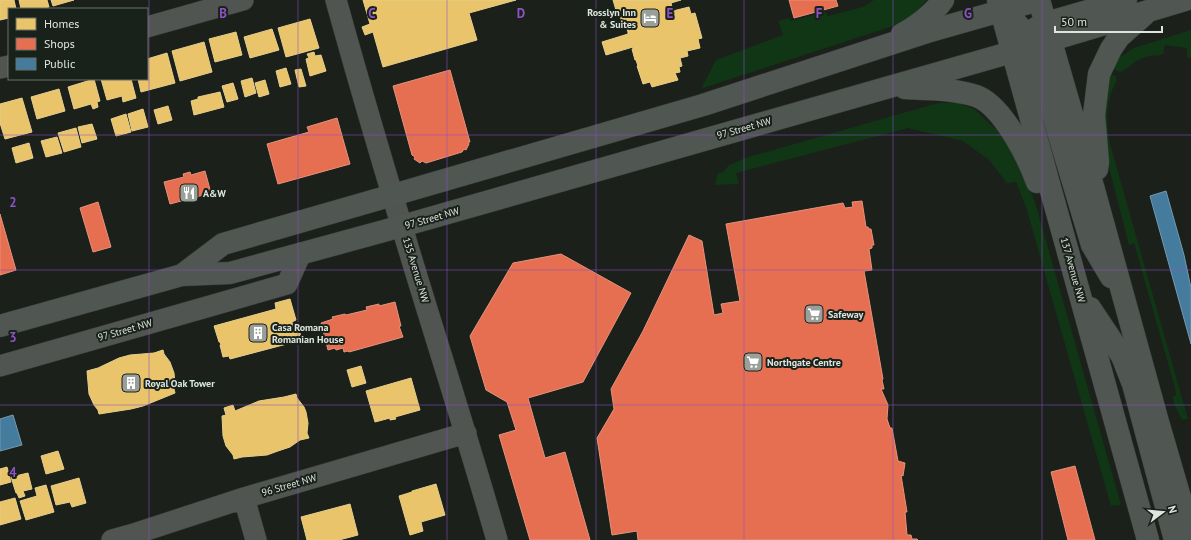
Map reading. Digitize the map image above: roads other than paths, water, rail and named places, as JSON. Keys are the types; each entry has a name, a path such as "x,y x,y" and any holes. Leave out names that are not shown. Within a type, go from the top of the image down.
{"main road":[{"path":"873,49 913,28 940,5 943,0"},
{"path":"1034,37 1126,0"},
{"name":"97 Street NW","path":"0,326 182,275 230,273 402,226 888,87 1034,37 1149,11 1185,0"},
{"name":"97 Street NW","path":"182,275 223,244 703,105 927,32 1000,6 1030,1"},
{"path":"1030,1 1027,18 1094,190 1191,535"},
{"path":"1000,6 1034,37 1092,245 1126,302"},
{"path":"1094,190 1098,162 1094,115 1099,74 1110,49 1119,37 1149,11"},
{"name":"137 Avenue NW","path":"1034,37 1062,231 1148,540"},
{"path":"888,87 947,90 976,96 993,106 1006,123 1032,167 1044,199 1062,231"},
{"path":"1078,290 1122,356 1133,384 1175,540"}],"street":[{"path":"148,27 243,0"},
{"name":"135 Avenue NW","path":"336,0 402,226 466,433 497,540"},
{"name":"97 Street NW","path":"0,366 287,284 301,253"},
{"name":"96 Street NW","path":"112,540 244,498 466,433"},
{"path":"244,498 256,540"}],"place":[{"name":"Rosslyn Inn & Suites","path":"650,18"},
{"name":"A&W","path":"189,193"},
{"name":"Safeway","path":"814,314"},
{"name":"Casa Romana Romanian House","path":"258,333"},
{"name":"Northgate Centre","path":"753,362"},
{"name":"Royal Oak Tower","path":"131,383"}]}
